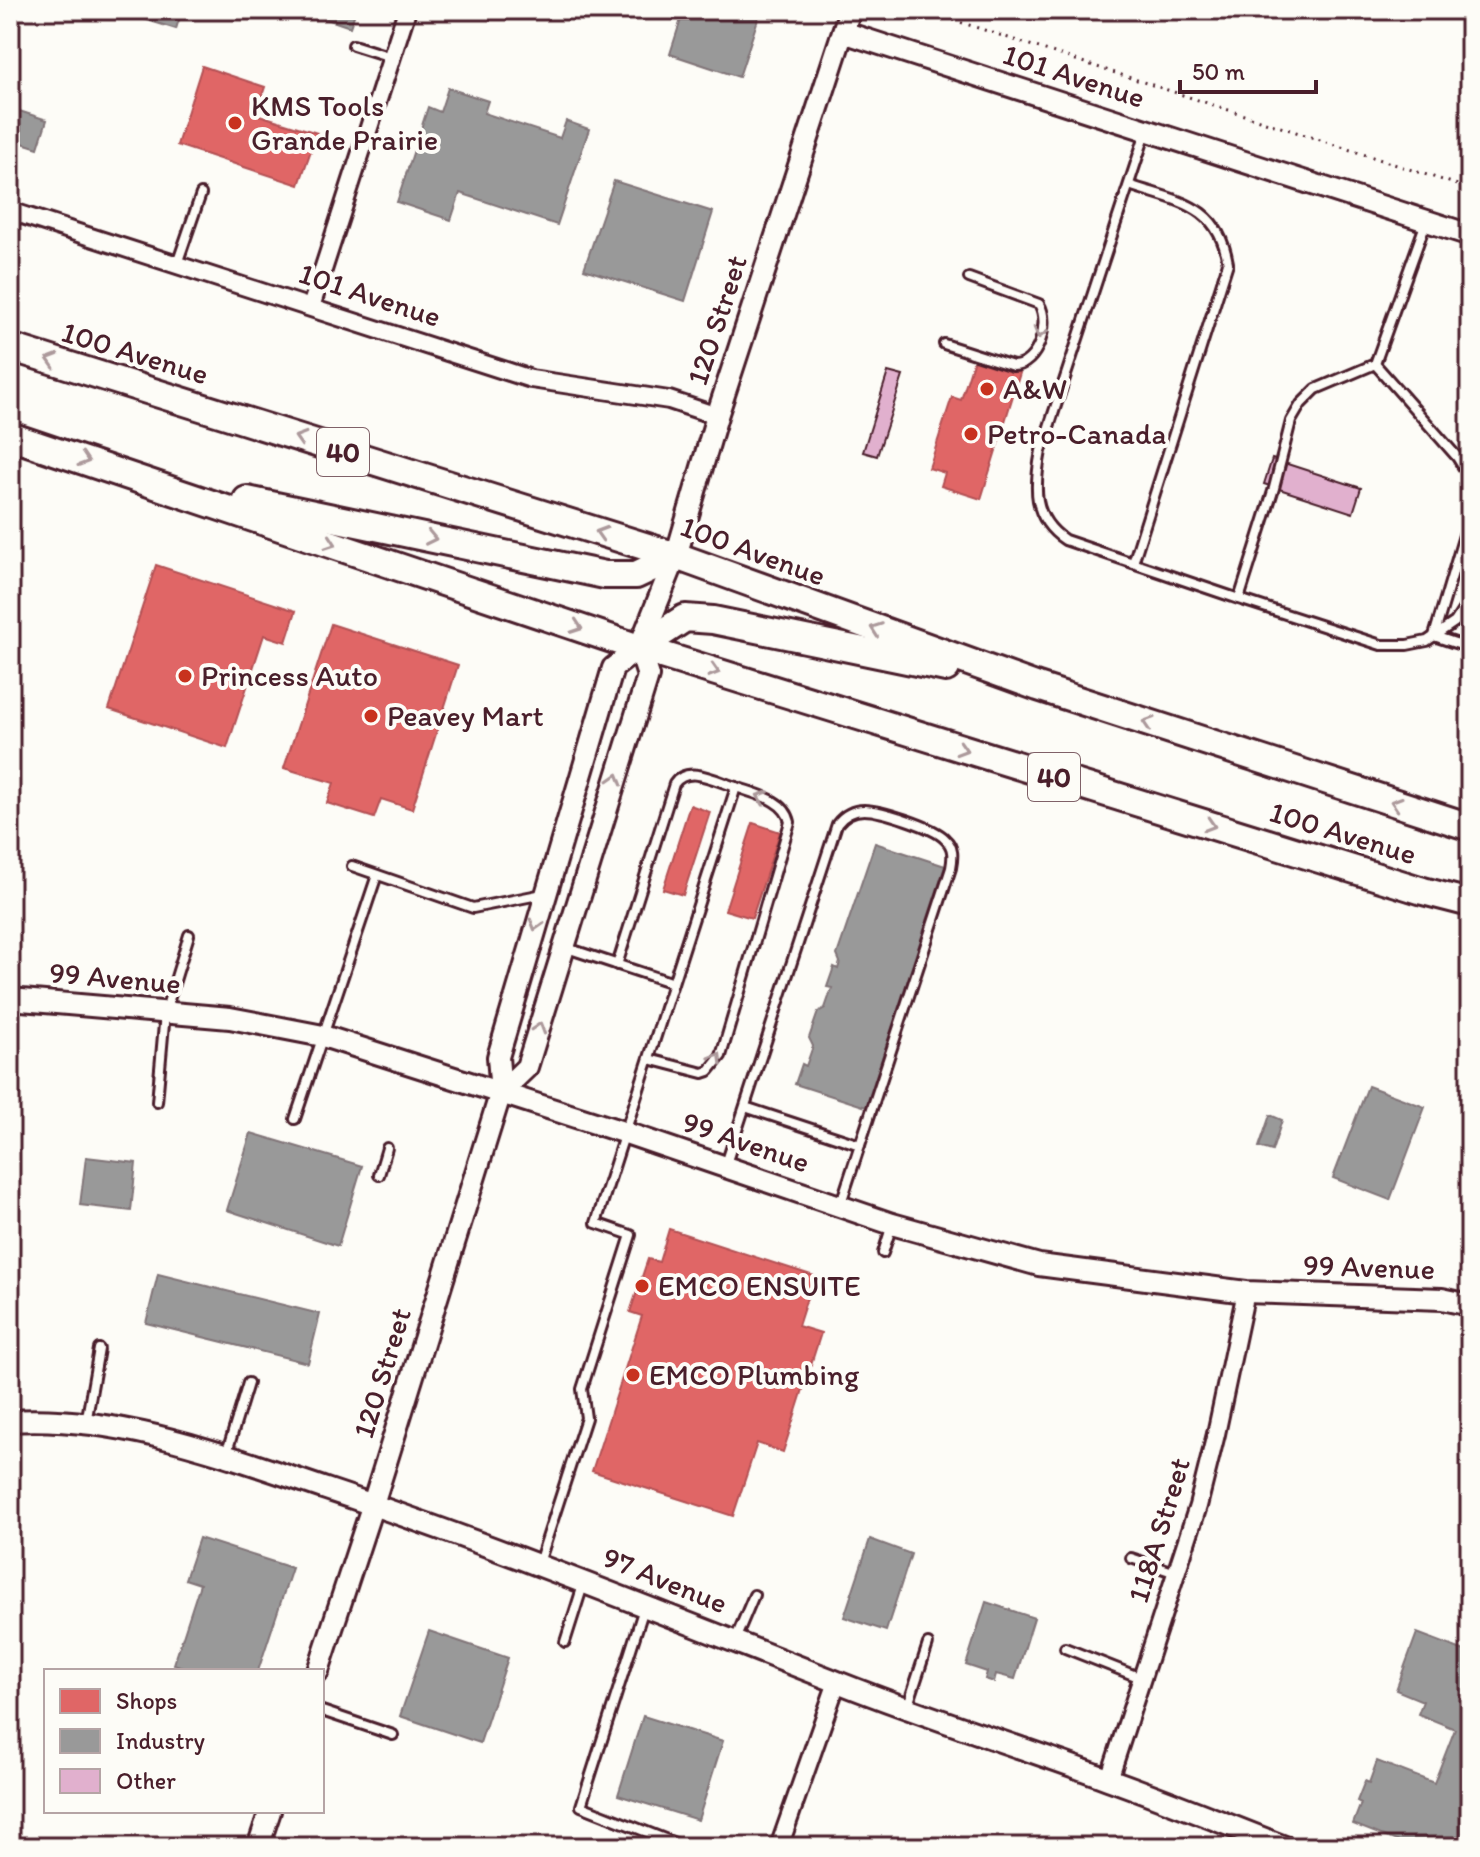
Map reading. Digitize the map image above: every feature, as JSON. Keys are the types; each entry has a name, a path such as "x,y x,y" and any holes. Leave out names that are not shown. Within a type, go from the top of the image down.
{"main road":[{"name":"100 Avenue","path":"10,347 676,556 1038,687 1470,827"},
{"name":"100 Avenue","path":"10,436 639,648 1470,903"},
{"path":"136,477 605,575 636,575 676,556"},
{"path":"639,648 685,618 713,620 1038,687"}],"street":[{"path":"311,307 407,10"},
{"name":"120 Street","path":"319,1669 501,1092 498,1057 613,668 639,648 676,556 717,416 850,10"},
{"name":"101 Avenue","path":"843,32 1470,235"},
{"name":"101 Avenue","path":"10,211 531,379 669,400 717,416"},
{"name":"120 Street","path":"501,1092 527,1067 648,676 639,648"},
{"name":"99 Avenue","path":"10,999 230,1018 323,1036 626,1133 892,1224 1039,1265 1246,1292 1442,1299 1470,1305"},
{"name":"118A Street","path":"1109,1779 1198,1506 1246,1292"},
{"name":"97 Avenue","path":"10,1421 85,1424 158,1436 373,1504 539,1563 907,1709 1109,1779 1285,1847"},
{"path":"779,1847 837,1682"},
{"path":"258,1847 269,1813"}],"lane":[{"path":"353,45 391,57"},
{"path":"1147,131 1041,451 1036,476 1041,517 1051,531 1065,540 1381,645 1427,641 1455,622 1470,599"},
{"path":"1129,185 1197,209 1220,232 1228,263 1133,563"},
{"path":"177,264 201,194"},
{"path":"1239,599 1274,488 1291,421 1316,389 1375,364 1426,221"},
{"path":"944,344 1013,366 1021,366 1033,357 1044,323 1044,311 1039,304 969,278"},
{"path":"1375,364 1457,457 1470,478"},
{"path":"1434,636 1470,515"},
{"path":"1434,636 1470,648"},
{"path":"617,965 674,784 679,777 688,773 736,787 784,808 790,822 721,1056 709,1071 703,1073 649,1059"},
{"path":"539,1563 586,1418 582,1389 631,1235 596,1223 736,787"},
{"path":"725,1167 837,824 844,816 864,810 934,830 951,846 951,868 840,1206"},
{"path":"352,866 473,908 545,894"},
{"path":"295,1119 377,875"},
{"path":"157,1102 165,1013 189,935"},
{"path":"563,947 673,983"},
{"path":"745,1107 860,1145"},
{"path":"379,1175 387,1148"},
{"path":"883,1253 892,1224"},
{"path":"85,1424 99,1349"},
{"path":"226,1455 248,1383"},
{"path":"1131,1558 1176,1573"},
{"path":"565,1642 585,1581"},
{"path":"735,1640 754,1595"},
{"path":"646,1605 581,1806 685,1847"},
{"path":"907,1709 928,1644"},
{"path":"1065,1648 1142,1678"},
{"path":"324,1712 393,1735"}],"path":[{"path":"923,10 1470,189"}],"building: Shops":[{"name":"KMS Tools Grande Prairie","path":"202,66 265,87 256,114 317,133 299,185 177,145"},
{"name":"Petro-Canada","path":"974,359 1020,373 981,499 941,486 945,473 929,468 952,397 961,400"},
{"name":"Princess Auto","path":"156,565 296,611 286,642 264,635 227,748 109,709"},
{"name":"Peavey Mart","path":"331,624 458,665 412,809 381,799 374,818 327,803 334,783 284,768"},
{"path":"690,805 710,812 683,895 663,889"},
{"path":"753,823 780,832 752,918 725,910"},
{"path":"669,1229 814,1276 798,1326 821,1333 783,1452 757,1443 733,1516 592,1471 642,1316 630,1312 648,1259 659,1262"}],"building: Industry":[{"path":"147,10 182,10 176,29 144,19"},
{"path":"300,10 356,10 350,27"},
{"path":"684,10 761,10 739,77 670,54"},
{"path":"448,88 488,101 484,113 560,138 566,121 589,129 557,225 460,193 451,220 397,202 428,107 440,112"},
{"path":"10,108 47,120 38,148 16,141 17,138 10,135"},
{"path":"614,181 713,212 685,301 584,269"},
{"path":"875,843 945,866 866,1107 795,1084 813,1046 809,1038 818,1012 825,1008 832,988 827,987 834,967 838,969 840,962 837,955"},
{"path":"1368,1086 1425,1107 1390,1200 1333,1178"},
{"path":"1270,1115 1282,1120 1272,1151 1259,1147"},
{"path":"251,1133 362,1166 338,1246 227,1210"},
{"path":"86,1157 136,1163 131,1211 80,1205"},
{"path":"158,1274 320,1314 308,1363 146,1323"},
{"path":"199,1538 292,1568 259,1669 189,1669 174,1664 200,1584 185,1579"},
{"path":"870,1539 911,1554 886,1631 844,1617"},
{"path":"986,1602 1034,1618 1015,1679 996,1674 994,1682 985,1679 987,1672 966,1665"},
{"path":"429,1631 508,1658 480,1743 400,1716"},
{"path":"1417,1633 1470,1653 1470,1809 1466,1820 1470,1821 1470,1842 1458,1840 1456,1847 1412,1847 1353,1824 1361,1803 1357,1801 1365,1781 1369,1783 1377,1761 1434,1783 1455,1729 1418,1714 1423,1701 1396,1690"},
{"path":"643,1716 723,1741 698,1820 618,1795"}],"building: Other":[{"path":"888,372 903,376 877,456 863,452"},
{"path":"1272,459 1361,488 1353,513 1264,484"}],"place":[{"name":"KMS Tools Grande Prairie","path":"235,123"},
{"name":"A&W","path":"987,389"},
{"name":"Petro-Canada","path":"971,434"},
{"name":"Princess Auto","path":"185,676"},
{"name":"Peavey Mart","path":"371,716"},
{"name":"EMCO ENSUITE","path":"642,1286"},
{"name":"EMCO Plumbing","path":"633,1375"}]}
